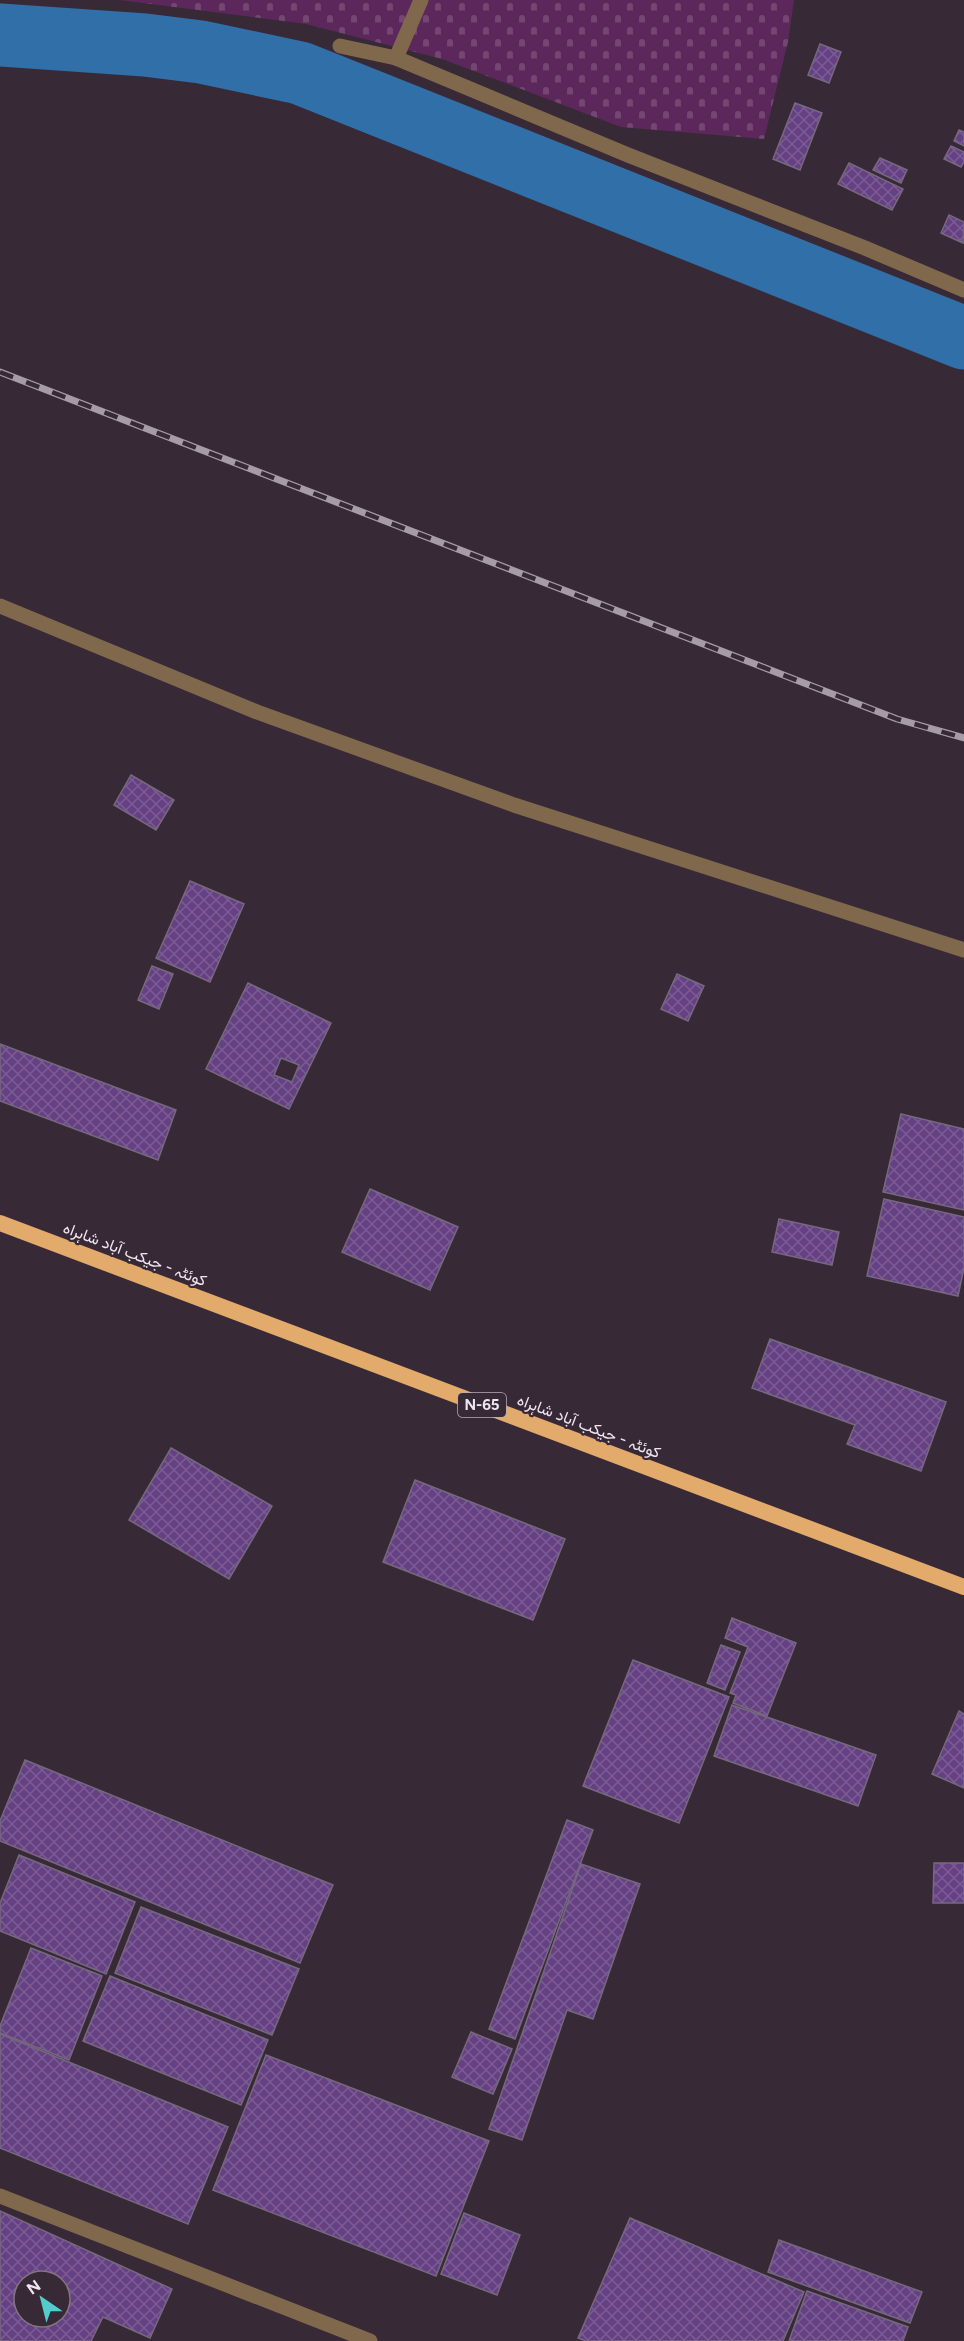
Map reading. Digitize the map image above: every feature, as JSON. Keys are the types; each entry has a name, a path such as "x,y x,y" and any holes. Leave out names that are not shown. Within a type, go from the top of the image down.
{"highway":[{"name":"کوئٹہ - جیکب آباد شاہراہ","path":"0,1223 964,1587"}],"street":[{"path":"396,58 421,0"},
{"path":"340,46 396,58 628,155 865,248 964,290"},
{"path":"0,606 257,712 514,805 964,950"},
{"path":"0,2196 370,2341"}],"green space":[{"path":"120,0 794,0 788,42 764,139 621,127 442,59 306,24"}],"building":[{"path":"820,44 841,52 829,83 808,75"},
{"path":"795,103 822,113 800,170 773,159"},
{"path":"959,130 964,132 964,146 954,141"},
{"path":"951,146 964,152 964,162 961,167 944,159"},
{"path":"880,158 907,170 901,183 873,170"},
{"path":"849,163 903,189 892,210 838,184"},
{"path":"949,215 964,222 963,243 941,233"},
{"path":"131,775 174,800 156,830 114,805"},
{"path":"190,881 244,904 210,982 156,958"},
{"path":"152,966 173,974 159,1009 138,1000"},
{"path":"677,974 704,986 688,1021 661,1009"},
{"path":"248,983 331,1023 289,1109 206,1069","holes":["281,1058 299,1065 292,1082 274,1075"]},
{"path":"0,1044 176,1110 158,1160 0,1101"},
{"path":"901,1114 964,1129 964,1210 883,1192"},
{"path":"370,1189 458,1227 430,1290 342,1252"},
{"path":"884,1199 964,1217 964,1268 958,1296 867,1276"},
{"path":"779,1219 839,1232 832,1265 772,1252"},
{"path":"770,1339 946,1402 921,1471 847,1444 855,1425 752,1388"},
{"path":"171,1448 272,1506 229,1579 129,1520"},
{"path":"415,1480 565,1539 533,1620 383,1562"},
{"path":"732,1618 796,1643 767,1716 733,1703 736,1695 730,1693 748,1647 725,1638"},
{"path":"721,1645 740,1652 725,1690 707,1683"},
{"path":"633,1660 729,1697 679,1823 583,1786"},
{"path":"732,1705 876,1755 858,1806 714,1756"},
{"path":"959,1711 964,1714 964,1788 932,1774"},
{"path":"25,1760 333,1885 300,1963 0,1841 0,1821"},
{"path":"567,1820 593,1830 515,2039 489,2029"},
{"path":"19,1855 135,1902 106,1974 0,1931 0,1903"},
{"path":"934,1863 964,1863 964,1903 933,1903"},
{"path":"581,1864 640,1884 593,2019 567,2010 522,2140 489,2129"},
{"path":"141,1907 299,1969 272,2035 115,1973"},
{"path":"31,1948 102,1976 69,2060 0,2033 0,2026"},
{"path":"110,1976 268,2040 241,2105 83,2041"},
{"path":"471,2032 512,2049 493,2094 452,2077"},
{"path":"0,2034 228,2127 188,2224 0,2148"},
{"path":"266,2055 489,2141 436,2276 213,2190"},
{"path":"0,2211 172,2289 150,2338 103,2317 91,2341 0,2341"},
{"path":"464,2213 520,2235 497,2295 441,2274"},
{"path":"630,2218 804,2292 783,2341 586,2341 578,2338"},
{"path":"779,2240 922,2292 910,2323 768,2272"},
{"path":"807,2291 908,2327 903,2341 789,2341"}],"waterway":[{"path":"0,35 145,45 201,52 300,73 964,338"}],"railway":[{"path":"0,372 897,719 964,738"}]}
